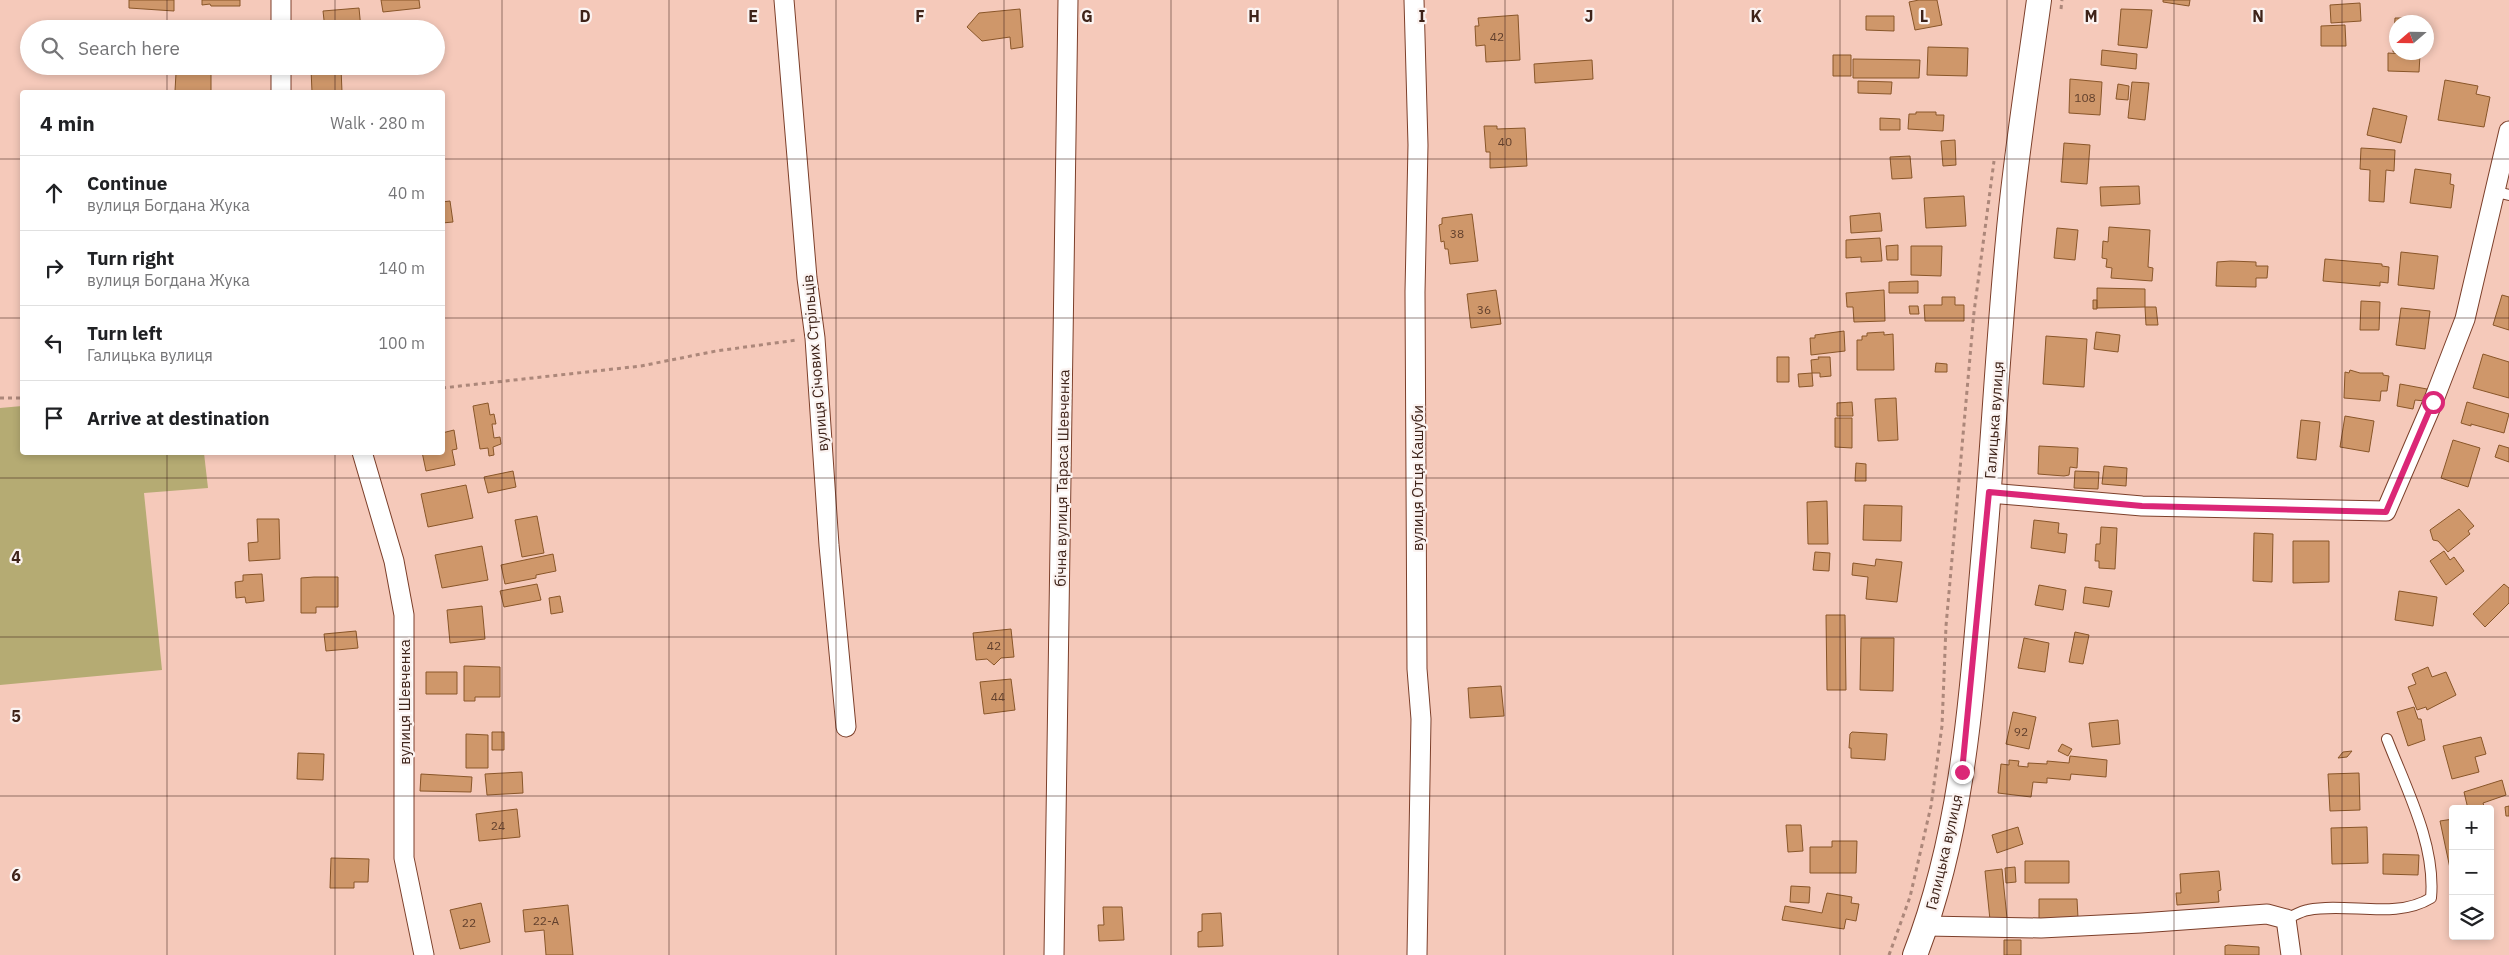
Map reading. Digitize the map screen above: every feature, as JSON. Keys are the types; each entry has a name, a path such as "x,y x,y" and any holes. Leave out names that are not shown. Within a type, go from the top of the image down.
{"street":[{"path":"281,0 281,20"},
{"name":"вулиця Січових Стрільців","path":"784,0 815,338 846,727"},
{"name":"бічна вулиця Тараса Шевченка","path":"1054,955 1068,0"},
{"name":"вулиця Отця Кашуби","path":"1414,0 1418,145 1415,292 1417,670 1421,719 1417,955"},
{"name":"Галицька вулиця","path":"1915,955 1926,926 1948,847 1962,772 1989,492 2008,239 2040,0"},
{"path":"281,75 281,90"},
{"path":"1989,492 2142,506 2386,512 2433,402 2465,319 2503,194 2509,131"},
{"name":"вулиця Шевченка","path":"363,455 394,561 404,615 404,858 424,955"},
{"path":"1926,926 2040,928 2267,914 2286,918 2291,955"}],"lane":[{"path":"2286,918 2307,910 2398,909 2418,906 2431,898 2433,877 2418,819 2387,739"}],"path":[{"path":"1889,955 1910,897 1932,797 1942,726 1946,626 1974,312 1995,153"},
{"path":"445,388 641,366 716,351 815,338"},
{"path":"0,398 20,398"}],"shaded area":[{"path":"20,406 20,455 204,455 208,488 144,493 162,670 0,685 0,408"}],"building":[{"path":"129,0 174,0 174,11 129,8"},
{"path":"202,0 240,0 240,6 202,5"},
{"path":"381,0 419,0 420,8 383,12"},
{"path":"1937,0 1942,25 1915,30 1909,2"},
{"path":"2163,0 2190,0 2189,6 2163,2"},
{"path":"2360,3 2361,21 2331,23 2330,5"},
{"path":"359,8 360,20 324,20 323,11"},
{"path":"1020,9 1023,47 1011,49 1010,37 982,41 967,27 979,13"},
{"path":"2121,9 2152,10 2147,48 2118,45"},
{"path":"1518,15 1520,60 1486,62 1485,45 1476,46 1475,26 1479,26 1478,18"},
{"path":"1866,16 1894,16 1894,31 1866,30"},
{"path":"2345,25 2346,46 2321,46 2321,26"},
{"path":"1928,47 1968,48 1967,76 1927,75"},
{"path":"2102,50 2137,54 2136,69 2101,65"},
{"path":"2388,53 2389,60 2420,60 2419,72 2388,71"},
{"path":"1833,55 1851,55 1851,76 1833,76"},
{"path":"1853,59 1920,60 1919,78 1853,78"},
{"path":"1592,60 1593,79 1535,83 1534,64"},
{"path":"176,75 211,75 211,90 175,90"},
{"path":"311,75 341,75 342,90 312,90"},
{"path":"2070,79 2102,82 2100,115 2069,113"},
{"path":"2445,80 2478,86 2476,94 2490,97 2484,127 2438,120"},
{"path":"1858,81 1892,82 1891,94 1858,93"},
{"path":"2132,82 2149,83 2145,120 2128,118"},
{"path":"2118,84 2129,86 2128,100 2116,99"},
{"path":"2373,108 2407,116 2401,143 2367,135"},
{"path":"1916,112 1936,112 1936,115 1944,115 1943,131 1908,129 1909,114 1916,114"},
{"path":"1880,118 1900,119 1900,130 1880,130"},
{"path":"1484,126 1497,126 1497,129 1525,128 1527,166 1490,168 1490,152 1486,152"},
{"path":"1955,140 1956,165 1943,166 1941,141"},
{"path":"2064,143 2090,145 2087,184 2061,182"},
{"path":"2361,148 2395,150 2394,171 2386,170 2384,202 2369,201 2370,170 2360,169"},
{"path":"1910,156 1912,178 1892,179 1890,157"},
{"path":"2415,169 2451,174 2450,184 2454,185 2451,208 2410,203"},
{"path":"2139,186 2140,204 2101,206 2100,187"},
{"path":"1964,196 1966,226 1926,228 1924,198"},
{"path":"450,201 453,222 445,223 445,202"},
{"path":"1880,213 1882,231 1851,233 1850,216"},
{"path":"1472,214 1478,261 1450,264 1448,249 1445,249 1444,241 1441,242 1439,225 1442,224 1442,218"},
{"path":"2109,227 2150,230 2148,267 2153,268 2152,281 2111,278 2112,268 2106,267 2107,259 2102,258 2103,241 2108,242"},
{"path":"2057,228 2078,230 2075,260 2054,258"},
{"path":"1880,238 1882,261 1861,262 1861,257 1846,258 1846,240"},
{"path":"1898,245 1898,260 1887,260 1886,246"},
{"path":"1911,246 1942,246 1941,276 1911,275"},
{"path":"2401,252 2438,256 2434,289 2398,285"},
{"path":"2325,259 2382,264 2382,266 2389,267 2388,283 2380,282 2380,286 2323,281"},
{"path":"2217,262 2256,262 2256,266 2268,266 2267,278 2256,278 2256,287 2216,286"},
{"path":"1918,281 1918,293 1889,293 1889,282"},
{"path":"2097,288 2145,289 2145,307 2097,308"},
{"path":"1496,290 1501,324 1471,328 1467,294"},
{"path":"1884,290 1885,321 1854,322 1853,307 1847,307 1846,293"},
{"path":"2502,295 2509,297 2509,330 2493,325"},
{"path":"1942,297 1955,297 1955,305 1964,305 1964,321 1925,321 1924,305 1942,305"},
{"path":"2093,300 2097,300 2097,309 2093,309"},
{"path":"2361,301 2380,302 2379,330 2360,330"},
{"path":"1909,306 1918,306 1919,314 1910,314"},
{"path":"2145,307 2156,307 2158,325 2146,325"},
{"path":"2401,308 2430,311 2425,349 2396,345"},
{"path":"1844,331 1845,351 1811,355 1810,338 1815,338 1815,335"},
{"path":"1884,332 1884,335 1893,334 1894,370 1857,370 1857,340 1862,340 1862,336 1867,336 1867,333"},
{"path":"2096,332 2120,335 2118,352 2094,349"},
{"path":"2046,336 2087,339 2084,387 2043,384"},
{"path":"2483,354 2509,362 2509,398 2473,388"},
{"path":"1777,357 1789,357 1789,382 1777,382"},
{"path":"1818,357 1830,357 1831,376 1820,377 1820,373 1812,373 1811,360 1819,359"},
{"path":"1936,363 1947,364 1947,372 1935,372"},
{"path":"2350,370 2360,373 2383,373 2383,375 2389,376 2387,391 2381,391 2380,401 2344,398 2345,372 2349,373"},
{"path":"1812,373 1813,386 1799,387 1798,374"},
{"path":"2400,384 2427,389 2425,401 2415,400 2413,409 2397,406"},
{"path":"1896,398 1898,440 1878,441 1875,399"},
{"path":"1852,402 1853,416 1837,416 1837,403"},
{"path":"2467,402 2509,414 2504,433 2461,423"},
{"path":"488,403 490,415 494,414 496,424 492,424 494,438 500,437 501,444 493,447 494,455 489,456 488,448 480,449 473,406"},
{"path":"2345,416 2374,421 2369,452 2340,447"},
{"path":"1835,418 1852,418 1852,448 1835,447"},
{"path":"2301,420 2320,422 2316,460 2297,458"},
{"path":"454,430 457,449 452,450 455,465 426,471 423,455 445,455 445,432"},
{"path":"2453,440 2480,448 2468,487 2441,478"},
{"path":"2499,445 2509,448 2509,462 2495,457"},
{"path":"2039,446 2078,448 2077,468 2070,467 2069,475 2064,476 2038,474"},
{"path":"1856,463 1866,464 1866,481 1855,481"},
{"path":"2104,466 2127,468 2126,486 2102,484"},
{"path":"513,471 516,487 488,493 484,477"},
{"path":"2075,471 2099,472 2098,489 2074,488"},
{"path":"466,485 473,518 428,527 421,494"},
{"path":"1827,501 1828,544 1808,544 1807,502"},
{"path":"1864,505 1902,506 1901,541 1863,540"},
{"path":"2459,509 2474,526 2468,531 2470,534 2448,552 2438,541 2433,540 2430,530"},
{"path":"537,516 544,553 522,557 515,520"},
{"path":"257,519 279,519 280,559 249,561 248,543 258,542"},
{"path":"2034,520 2059,523 2058,533 2067,534 2065,553 2031,548"},
{"path":"2101,527 2117,528 2115,569 2099,568 2099,561 2095,561 2096,544 2100,544"},
{"path":"2254,533 2273,534 2272,582 2253,581"},
{"path":"2293,541 2329,541 2329,582 2293,583"},
{"path":"482,546 488,580 442,588 435,555"},
{"path":"2444,551 2450,560 2454,557 2464,571 2446,585 2430,561"},
{"path":"1815,552 1830,553 1829,571 1813,570"},
{"path":"553,554 556,571 536,575 536,578 505,584 501,565"},
{"path":"1876,559 1902,562 1897,602 1866,599 1868,577 1852,575 1853,563 1875,566"},
{"path":"262,574 264,601 246,603 245,597 236,598 235,582 243,581 243,575"},
{"path":"338,577 338,607 316,607 316,613 301,613 301,578"},
{"path":"537,584 541,600 504,607 500,591"},
{"path":"2504,584 2509,588 2509,603 2485,627 2473,614"},
{"path":"2039,585 2066,590 2063,610 2035,605"},
{"path":"2085,587 2112,591 2109,607 2083,603"},
{"path":"2399,591 2437,597 2433,626 2395,620"},
{"path":"560,596 563,612 551,614 549,598"},
{"path":"482,606 485,639 450,643 447,610"},
{"path":"1826,615 1845,615 1846,690 1827,690"},
{"path":"1011,629 1014,657 1001,658 994,665 987,659 976,660 973,633"},
{"path":"356,631 358,648 326,651 324,634"},
{"path":"2075,632 2089,635 2083,664 2069,662"},
{"path":"1861,638 1894,638 1893,691 1860,690"},
{"path":"2024,638 2049,643 2045,672 2018,668"},
{"path":"464,666 500,667 500,697 475,697 475,701 464,701"},
{"path":"2428,667 2432,677 2446,672 2456,695 2427,710 2426,707 2417,710 2408,687 2416,684 2412,674"},
{"path":"426,672 457,672 457,694 426,694"},
{"path":"1011,679 1015,710 984,714 980,682"},
{"path":"1501,686 1504,716 1470,718 1468,688"},
{"path":"2414,707 2418,719 2421,719 2425,740 2408,746 2397,712"},
{"path":"2013,712 2036,717 2029,749 2006,744"},
{"path":"2118,720 2120,744 2092,747 2089,723"},
{"path":"492,732 504,732 504,750 492,750"},
{"path":"1852,732 1887,734 1885,760 1851,758 1851,748 1849,748 1850,734"},
{"path":"466,734 488,735 488,768 466,768"},
{"path":"2481,737 2486,754 2475,757 2479,772 2452,779 2443,746"},
{"path":"2062,744 2072,749 2068,756 2058,751"},
{"path":"2352,751 2347,757 2338,758 2343,752"},
{"path":"298,753 324,754 323,780 297,779"},
{"path":"2070,756 2107,760 2106,777 2071,774 2070,780 2047,778 2047,783 2033,782 2031,797 1998,793 2001,764 2009,765 2009,760 2019,761 2018,766 2028,767 2028,763 2047,764 2047,761 2069,763"},
{"path":"522,772 523,793 487,795 485,774"},
{"path":"2359,773 2360,810 2330,811 2328,774"},
{"path":"421,774 472,777 471,792 420,791"},
{"path":"2502,780 2506,795 2483,803 2484,805 2467,805 2464,792"},
{"path":"2509,806 2509,816 2506,816 2505,807"},
{"path":"517,809 520,837 479,841 476,814"},
{"path":"2449,820 2449,864 2440,821"},
{"path":"1786,825 1801,825 1803,851 1788,852"},
{"path":"2018,827 2023,844 1997,853 1992,835"},
{"path":"2367,827 2368,863 2332,864 2331,828"},
{"path":"1832,841 1857,841 1856,873 1810,873 1810,847 1832,847"},
{"path":"2383,854 2419,855 2418,875 2383,874"},
{"path":"331,858 369,859 368,882 354,882 354,888 330,888"},
{"path":"2025,861 2069,861 2069,883 2025,883"},
{"path":"2015,867 2016,882 2006,883 2005,868"},
{"path":"2002,869 2007,918 1990,920 1985,871"},
{"path":"2219,871 2221,890 2218,891 2219,902 2177,905 2176,893 2181,893 2180,874"},
{"path":"1791,886 1810,887 1809,903 1790,902"},
{"path":"1827,893 1852,897 1851,903 1859,904 1856,921 1846,919 1844,929 1782,920 1785,906 1822,913"},
{"path":"2039,899 2077,899 2078,918 2039,919"},
{"path":"481,903 490,942 460,949 450,910"},
{"path":"568,905 573,955 546,955 544,930 525,932 523,910"},
{"path":"1103,907 1122,907 1124,940 1099,941 1098,925 1104,925"},
{"path":"1221,913 1223,946 1198,947 1198,932 1202,931 1202,914"},
{"path":"2004,940 2021,940 2021,955 2004,955"},
{"path":"2225,946 2259,947 2259,955 2225,955"}],"route":[{"path":"1962,772 1989,492 2037,498 2142,506 2232,509 2334,509 2386,512 2433,402"}]}
